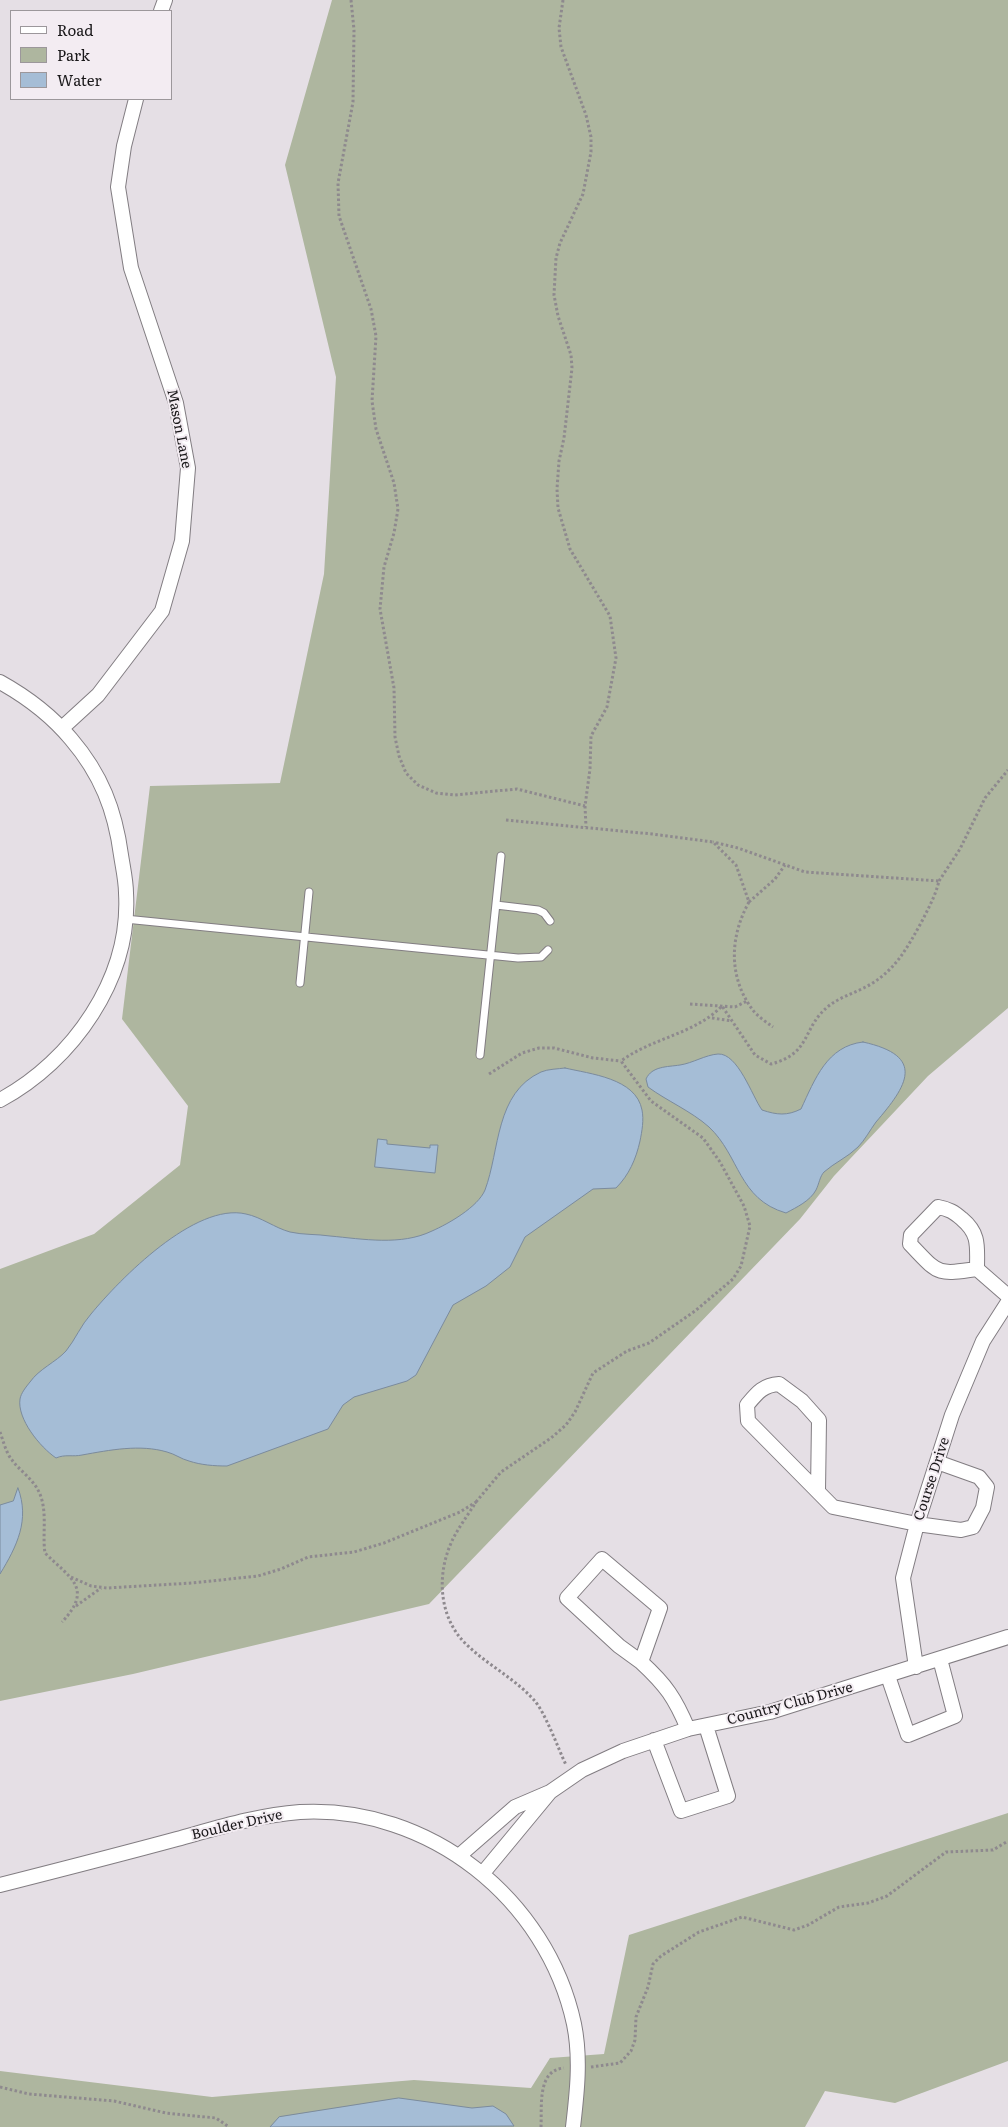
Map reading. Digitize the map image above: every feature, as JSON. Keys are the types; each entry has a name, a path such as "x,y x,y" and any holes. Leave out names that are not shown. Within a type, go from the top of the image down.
{"street":[{"name":"Mason Lane","path":"62,728 98,695 162,611 182,541 188,468 176,403 131,268 118,187 124,146 136,100"},
{"path":"0,682 37,706 62,728 92,768 104,791 116,823 126,893 125,919 110,977 84,1027 54,1062 20,1089 0,1100"},
{"path":"977,1269 950,1273 937,1271 910,1244 911,1235 938,1207 949,1209 972,1227 977,1240 977,1269 1008,1296"},
{"name":"Course Drive","path":"916,1667 903,1578 917,1524 952,1415 983,1341 1008,1302"},
{"path":"818,1491 818,1420 802,1402 779,1384 768,1384 759,1390 747,1405 748,1421 833,1507 917,1524 961,1530 973,1527 983,1508 987,1487 978,1477 937,1462"},
{"path":"641,1662 660,1608 602,1559 567,1598 665,1684 678,1705 688,1729"},
{"name":"Country Club Drive","path":"460,1855 515,1807 550,1792 572,1777 623,1750 688,1729 770,1712 1008,1637"},
{"path":"888,1676 908,1735 955,1716 940,1660"},
{"path":"654,1740 681,1811 728,1796 706,1726"},
{"name":"Country Club Drive","path":"482,1873 550,1792"},
{"name":"Boulder Drive","path":"0,1885 239,1822 302,1812 340,1813 392,1824 425,1836 460,1855 482,1873 525,1917 554,1966 564,1990 574,2025 579,2060 573,2127"}],"lane":[{"path":"480,1055 501,856"},
{"path":"300,983 309,892"},
{"path":"496,905 538,910 544,913 550,921"},
{"path":"125,919 491,955 532,958 541,957 548,950"}],"path":[{"path":"351,0 354,30 353,102 338,183 339,216 371,309 376,336 372,401 376,429 394,483 398,509 394,533 384,567 380,609 394,688 395,737 399,756 406,772 418,785 436,793 454,795 517,789 585,806"},
{"path":"562,0 559,28 561,47 586,115 591,137 591,152 584,194 560,243 556,258 554,295 571,355 572,368 564,438 559,461 558,508 570,549 610,616 616,658 607,707 591,736 590,769 585,806 586,828"},
{"path":"722,1006 755,1055 770,1064 787,1060 799,1050 815,1020 831,1004 871,984 900,960 932,905 939,881 960,849 985,798 1008,770"},
{"path":"506,820 713,842 738,848 805,872 835,876 878,876 939,881"},
{"path":"713,842 736,865 749,902"},
{"path":"773,1027 752,1011 739,986 733,958 736,931 749,902 775,880 785,865"},
{"path":"690,1004 735,1007 748,1002"},
{"path":"622,1062 636,1050 711,1018 722,1006"},
{"path":"711,1018 732,1021"},
{"path":"490,1074 522,1053 539,1048 554,1048 593,1058 622,1062 651,1101 703,1138 732,1183 744,1206 750,1226 741,1266 733,1279 718,1294 649,1343 627,1350 594,1373 575,1412 566,1425 551,1438 501,1472 476,1502 446,1554 443,1575 443,1600 450,1626 466,1644 482,1658 510,1677 536,1702 572,1777"},
{"path":"0,1432 11,1459 27,1475 39,1493 44,1512 43,1536 45,1553 72,1577 101,1588 134,1588 258,1576 281,1569 308,1557 354,1552 384,1543 460,1512 476,1502"},
{"path":"72,1577 77,1592 76,1606"},
{"path":"62,1622 76,1606 101,1588"},
{"path":"588,2067 620,2064 631,2051 635,2040 636,2017 648,1987 653,1964 661,1956 700,1932 742,1917 794,1930 808,1925 839,1907 868,1903 887,1896 946,1852 993,1850 1008,1841"},
{"path":"587,2060 588,2074"},
{"path":"567,2061 567,2077"},
{"path":"541,2127 544,2084 548,2074 556,2069 567,2068"},
{"path":"0,2087 29,2094 114,2101 166,2113 207,2116 216,2118 229,2127"}],"green space":[{"path":"332,0 1008,0 1008,1008 928,1076 834,1176 800,1219 429,1604 133,1674 0,1701 0,1269 94,1234 180,1165 188,1106 122,1019 150,786 280,783 324,574 336,377 285,165"},
{"path":"1008,1813 1008,2061 895,2103 825,2091 805,2127 0,2127 0,2071 212,2097 414,2080 531,2088 550,2058 604,2054 629,1935"}],"water":[{"path":"863,1042 883,1048 896,1055 903,1064 905,1074 902,1085 861,1144 824,1172 816,1190 810,1197 786,1213 758,1198 741,1176 719,1138 709,1127 695,1116 648,1087 646,1079 656,1069 685,1064 718,1054 732,1060 744,1076 762,1110 786,1114 801,1109 817,1076 831,1057 840,1050"},
{"path":"565,1068 611,1079 622,1084 638,1099 643,1118 641,1137 634,1160 625,1178 616,1188 593,1189 525,1237 510,1267 486,1286 453,1305 416,1375 407,1381 354,1397 343,1405 328,1429 227,1466 198,1463 167,1452 146,1448 114,1450 56,1458 43,1447 31,1432 20,1407 20,1399 27,1386 38,1373 66,1351 87,1318 120,1282 160,1246 182,1231 204,1220 226,1213 252,1215 279,1228 300,1234 356,1239 408,1239 432,1231 469,1209 485,1190 501,1124 515,1094 526,1081 541,1072"},
{"path":"378,1139 387,1140 387,1144 430,1148 430,1145 438,1145 435,1173 375,1167"},
{"path":"18,1488 23,1511 20,1532 12,1553 0,1574 0,1505 13,1501"},
{"path":"399,2098 472,2108 493,2106 506,2114 514,2126 270,2127 279,2117"}]}
